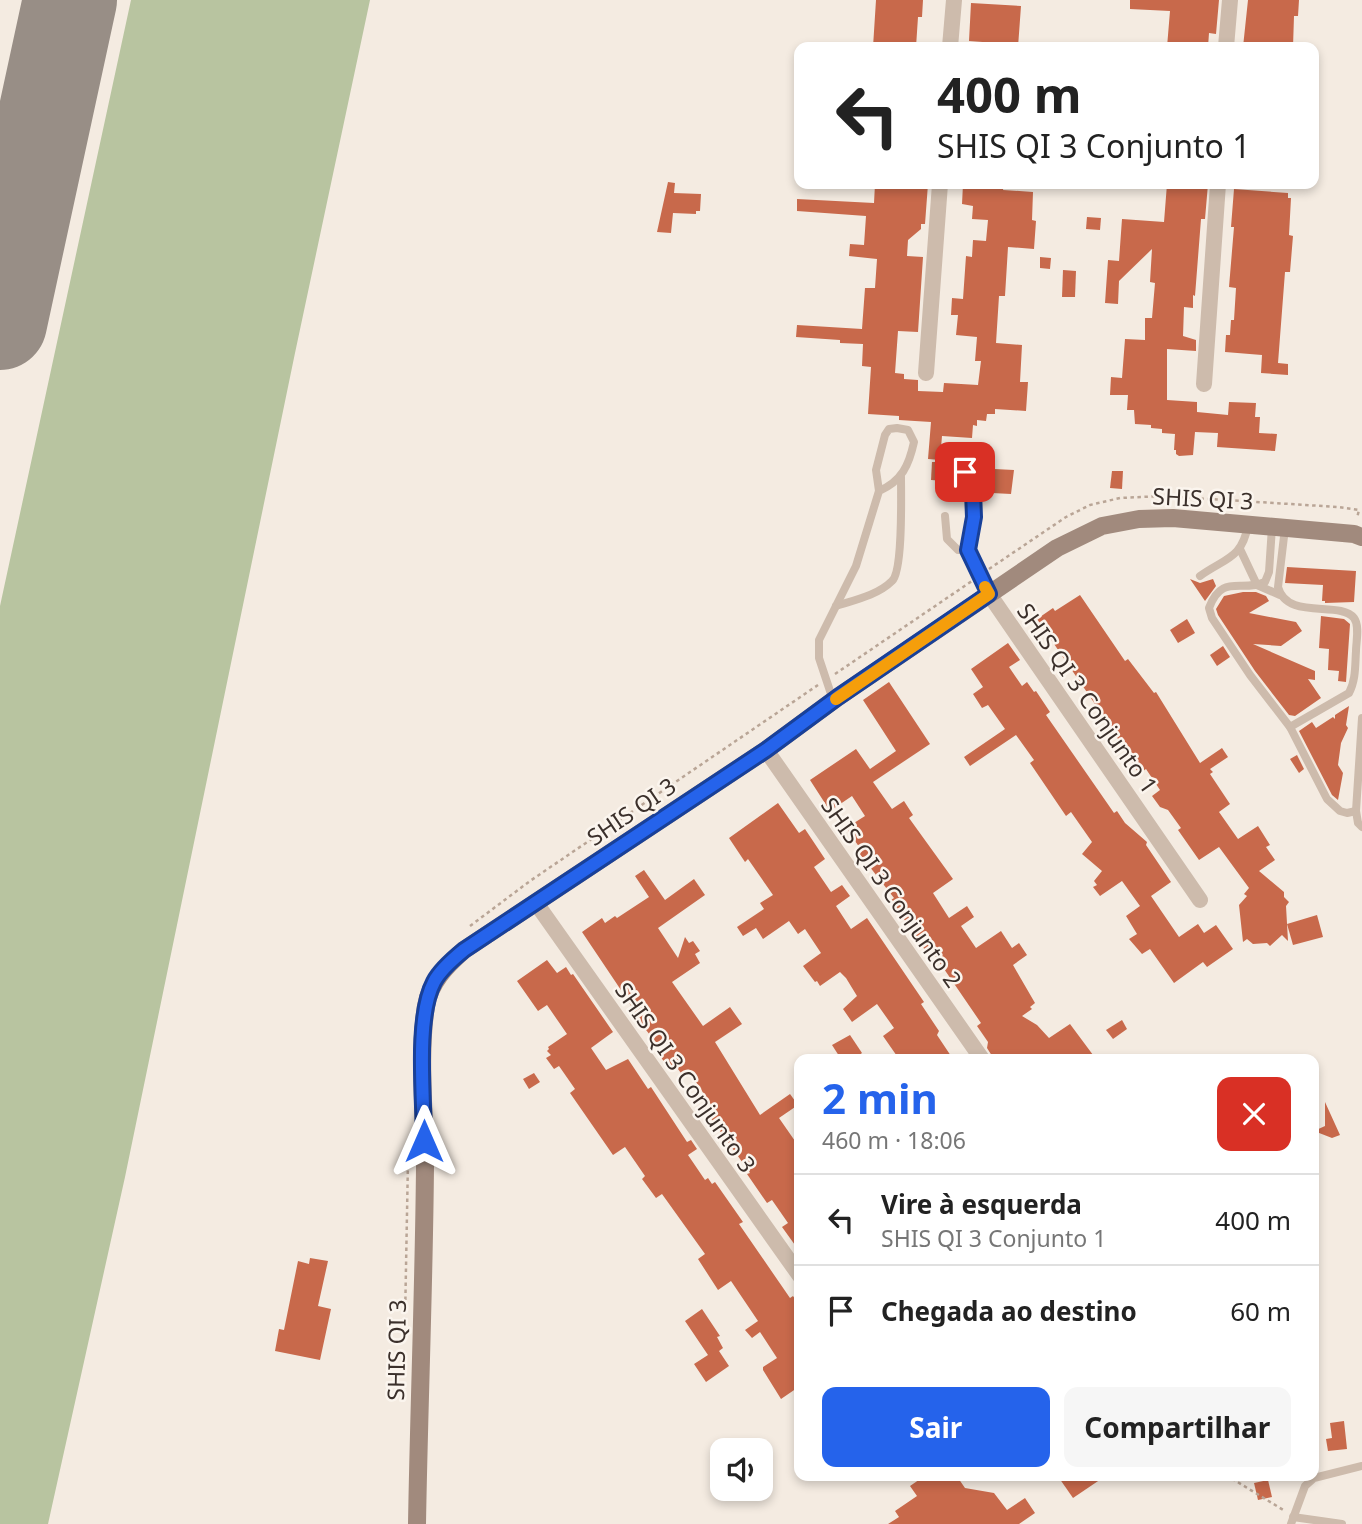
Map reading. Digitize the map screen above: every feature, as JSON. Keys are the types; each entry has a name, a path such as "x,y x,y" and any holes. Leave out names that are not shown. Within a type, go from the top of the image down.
{"street":[{"path":"950,42 954,0"},
{"path":"1226,42 1230,0"},
{"path":"926,373 940,189"},
{"path":"1204,384 1217,189"},
{"name":"SHIS QI 3","path":"417,1524 425,1167 423,1035 426,1004 434,982 449,963 464,950 766,750 1057,548 1102,526 1162,518 1359,534"},
{"name":"SHIS QI 3 Conjunto 1","path":"989,594 1200,900"},
{"name":"SHIS QI 3 Conjunto 2","path":"766,750 979,1054"},
{"name":"SHIS QI 3 Conjunto 3","path":"536,903 794,1268"}],"lane":[{"path":"833,701 819,659 819,640 856,566 879,491 876,470 882,445 890,429 908,430 914,442 910,463 901,477 879,491"},
{"path":"945,516 947,539 958,550 968,550 974,517 973,492 965,472"},
{"path":"836,606 866,596 889,584 897,574 901,477"},
{"path":"1200,576 1240,549 1245,541 1248,525"},
{"path":"1279,527 1265,582 1222,588 1216,593 1209,608 1212,618 1242,664 1290,727 1327,799 1340,811 1356,811"},
{"path":"1279,527 1280,595"},
{"path":"1240,549 1256,585 1280,595 1293,605 1347,613 1355,619 1357,628 1354,685 1349,694 1290,727"},
{"name":"SHIS QI 3 Conjunto 1","path":"968,550 989,594"},
{"path":"1362,718 1356,811 1358,823 1362,827"},
{"path":"1319,1477 1362,1466"},
{"path":"1311,1481 1305,1486 1292,1520 1342,1524"}],"path":[{"path":"464,930 530,881 979,576 1066,517 1090,505 1120,498 1161,496 1359,510 1359,534"},
{"path":"405,1321 408,1157"},
{"path":"1235,1481 1292,1520"}],"green space":[{"path":"131,0 370,0 125,1177 48,1524 0,1524 0,606"}],"building":[{"path":"876,0 923,0 922,17 918,17 916,42 873,42"},
{"path":"1130,0 1219,0 1216,34 1209,33 1208,42 1167,42 1170,11 1130,9"},
{"path":"1248,0 1299,0 1298,16 1294,16 1293,42 1244,42"},
{"path":"971,3 1021,6 1018,42 969,41"},
{"path":"668,182 675,183 674,193 701,194 700,211 696,211 696,214 673,213 671,233 657,232"},
{"path":"875,189 928,189 925,224 921,224 921,229 908,240 907,256 923,257 918,332 898,331 895,373 904,374 904,379 918,380 918,391 943,392 944,383 978,385 981,361 975,361 977,337 956,335 958,315 951,315 952,298 963,299 966,256 972,257 973,240 986,241 988,220 972,219 973,206 962,204 963,189 1033,192 1032,220 1036,221 1034,249 1008,247 1005,296 999,296 996,343 1022,345 1020,382 1028,382 1026,411 995,409 995,414 987,414 986,421 977,420 977,426 973,425 972,438 942,436 940,460 928,459 931,422 868,414 871,367 862,366 863,344 796,337 797,325 862,329 865,288 875,288 877,259 849,256 850,244 864,245 866,216 797,211 797,199 874,203"},
{"path":"1167,189 1208,189 1205,219 1201,219 1193,308 1184,307 1183,336 1196,340 1196,351 1167,349 1167,400 1197,402 1197,412 1228,415 1229,402 1256,403 1255,417 1260,417 1259,433 1277,434 1275,451 1217,447 1218,433 1195,432 1193,455 1179,456 1174,450 1175,434 1162,433 1162,429 1151,428 1151,425 1135,424 1134,410 1127,410 1128,395 1110,395 1111,377 1122,378 1125,339 1145,340 1145,318 1152,318 1155,283 1150,282 1152,249 1119,281 1118,304 1105,303 1108,260 1119,261 1122,219 1164,222"},
{"path":"1234,189 1288,193 1288,198 1291,198 1289,235 1293,236 1290,272 1285,272 1278,363 1288,364 1288,375 1261,373 1262,355 1225,352 1226,335 1230,335 1231,320 1234,320 1236,288 1229,287"},
{"path":"1087,217 1101,218 1100,230 1086,229"},
{"path":"1040,257 1051,258 1050,269 1040,268"},
{"path":"1063,270 1076,271 1075,297 1062,297"},
{"path":"932,462 946,462 945,481 931,480"},
{"path":"994,469 1014,470 1011,494 992,493"},
{"path":"1112,471 1123,471 1122,489 1110,488"},
{"path":"1287,567 1356,571 1354,602 1325,603 1322,601 1323,585 1285,583"},
{"path":"1190,579 1200,583 1213,579 1216,586 1205,601"},
{"path":"1256,592 1266,596 1269,601 1249,613 1296,622 1302,631 1281,646 1253,644 1315,671 1315,680 1308,679 1321,698 1295,716 1289,715 1255,671 1218,615 1216,609 1224,596"},
{"path":"1080,595 1125,661 1128,659 1154,693 1156,692 1200,763 1222,748 1228,757 1210,769 1213,772 1210,774 1230,804 1219,812 1238,839 1258,826 1270,845 1266,847 1275,860 1259,871 1284,892 1284,897 1289,902 1286,906 1288,941 1282,935 1270,946 1267,943 1253,944 1247,939 1243,942 1239,905 1247,896 1244,894 1249,888 1219,847 1199,860 1168,810 1160,807 1152,796 1160,790 1146,769 1139,774 1112,729 1037,619"},
{"path":"1321,616 1344,619 1350,624 1346,682 1338,681 1339,671 1328,670 1329,649 1319,648"},
{"path":"1187,619 1195,633 1178,643 1170,630"},
{"path":"1008,643 1020,660 1009,667 1022,686 1027,682 1034,692 1036,691 1050,712 1046,715 1114,813 1117,811 1125,823 1147,842 1146,845 1171,882 1151,896 1179,937 1198,924 1204,933 1216,925 1233,949 1207,967 1203,962 1174,983 1150,949 1142,954 1129,939 1137,934 1126,916 1140,906 1122,881 1100,896 1093,887 1097,885 1094,881 1102,871 1082,854 1092,842 1071,812 1066,816 1030,763 1034,760 1016,735 970,766 964,757 1005,729 988,705 982,708 973,694 983,687 971,669"},
{"path":"1223,646 1230,657 1217,666 1210,655"},
{"path":"889,682 930,744 873,782 892,809 904,801 913,815 909,818 953,879 933,893 949,918 967,906 974,917 961,926 976,948 1001,931 1012,948 1019,943 1027,955 1013,965 1035,1003 1030,1007 1032,1009 1022,1016 1037,1025 1049,1038 1070,1024 1092,1054 991,1054 987,1048 988,1042 977,1026 981,1023 929,947 925,950 891,900 894,898 859,853 862,851 846,828 865,816 852,796 830,811 810,780 856,749 870,769 896,751 863,700"},
{"path":"1349,706 1346,725 1348,728 1341,743 1338,765 1343,773 1338,800 1332,795 1299,731 1312,722 1316,728 1333,717 1335,719 1335,715"},
{"path":"1297,755 1304,769 1299,773 1290,759"},
{"path":"778,803 799,833 805,829 825,859 814,867 831,892 842,885 850,896 836,906 851,929 867,918 924,1002 921,1004 939,1031 937,1035 950,1054 896,1054 883,1036 894,1028 877,1004 852,1022 843,1009 857,996 846,978 840,972 820,986 803,966 821,953 805,929 798,934 789,921 763,939 756,928 743,936 737,927 764,909 760,903 773,895 748,859 745,862 729,838"},
{"path":"644,870 665,900 694,879 705,895 658,928 678,958 685,937 689,943 693,941 700,951 695,954 700,963 672,982 703,1026 730,1007 742,1024 715,1042 760,1115 790,1094 794,1100 794,1108 779,1118 794,1140 794,1244 782,1227 788,1223 772,1200 767,1203 747,1174 750,1173 705,1110 712,1106 690,1073 684,1077 675,1065 668,1067 657,1052 661,1049 639,1021 582,932 602,918 605,923 615,916 617,918 649,897 635,876"},
{"path":"1317,915 1323,937 1293,945 1287,924"},
{"path":"547,960 557,973 566,967 571,975 573,974 613,1032 591,1048 606,1070 628,1059 648,1089 651,1087 687,1142 691,1140 697,1149 688,1155 705,1180 708,1178 712,1184 715,1182 743,1222 739,1224 790,1298 794,1297 794,1390 781,1399 763,1370 763,1367 777,1358 760,1332 752,1338 745,1330 758,1321 731,1281 718,1290 698,1259 705,1254 662,1194 656,1198 625,1147 613,1155 570,1093 575,1089 559,1066 554,1069 546,1058 551,1055 547,1051 548,1047 567,1034 547,1005 538,1011 517,981"},
{"path":"1122,1020 1127,1029 1113,1039 1106,1030"},
{"path":"850,1035 862,1053 838,1054 832,1045"},
{"path":"534,1073 540,1082 529,1089 523,1079"},
{"path":"1325,1102 1340,1135 1332,1138 1319,1133 1319,1129 1325,1126"},
{"path":"310,1258 328,1261 318,1306 331,1309 320,1360 275,1351 279,1329 284,1330 298,1261 309,1264"},
{"path":"702,1309 720,1336 717,1337 723,1348 719,1351 729,1366 706,1382 694,1364 708,1355 685,1321"},
{"path":"1344,1421 1347,1449 1328,1451 1326,1439 1332,1438 1330,1423"},
{"path":"917,1481 960,1481 965,1488 994,1493 1007,1510 1025,1498 1035,1513 1019,1524 888,1524 899,1517 895,1511 917,1496 910,1486"},
{"path":"1061,1481 1098,1481 1073,1498"},
{"path":"1268,1481 1272,1497 1258,1500 1254,1483"}],"runway":[{"path":"0,323 70,0"}],"slow traffic":[{"path":"836,699 989,594 985,587"}],"route":[{"path":"424,1141 423,1035 426,1004 434,982 449,963 464,950 766,750 838,697 989,594 968,550 974,517 973,492 965,472"}]}
